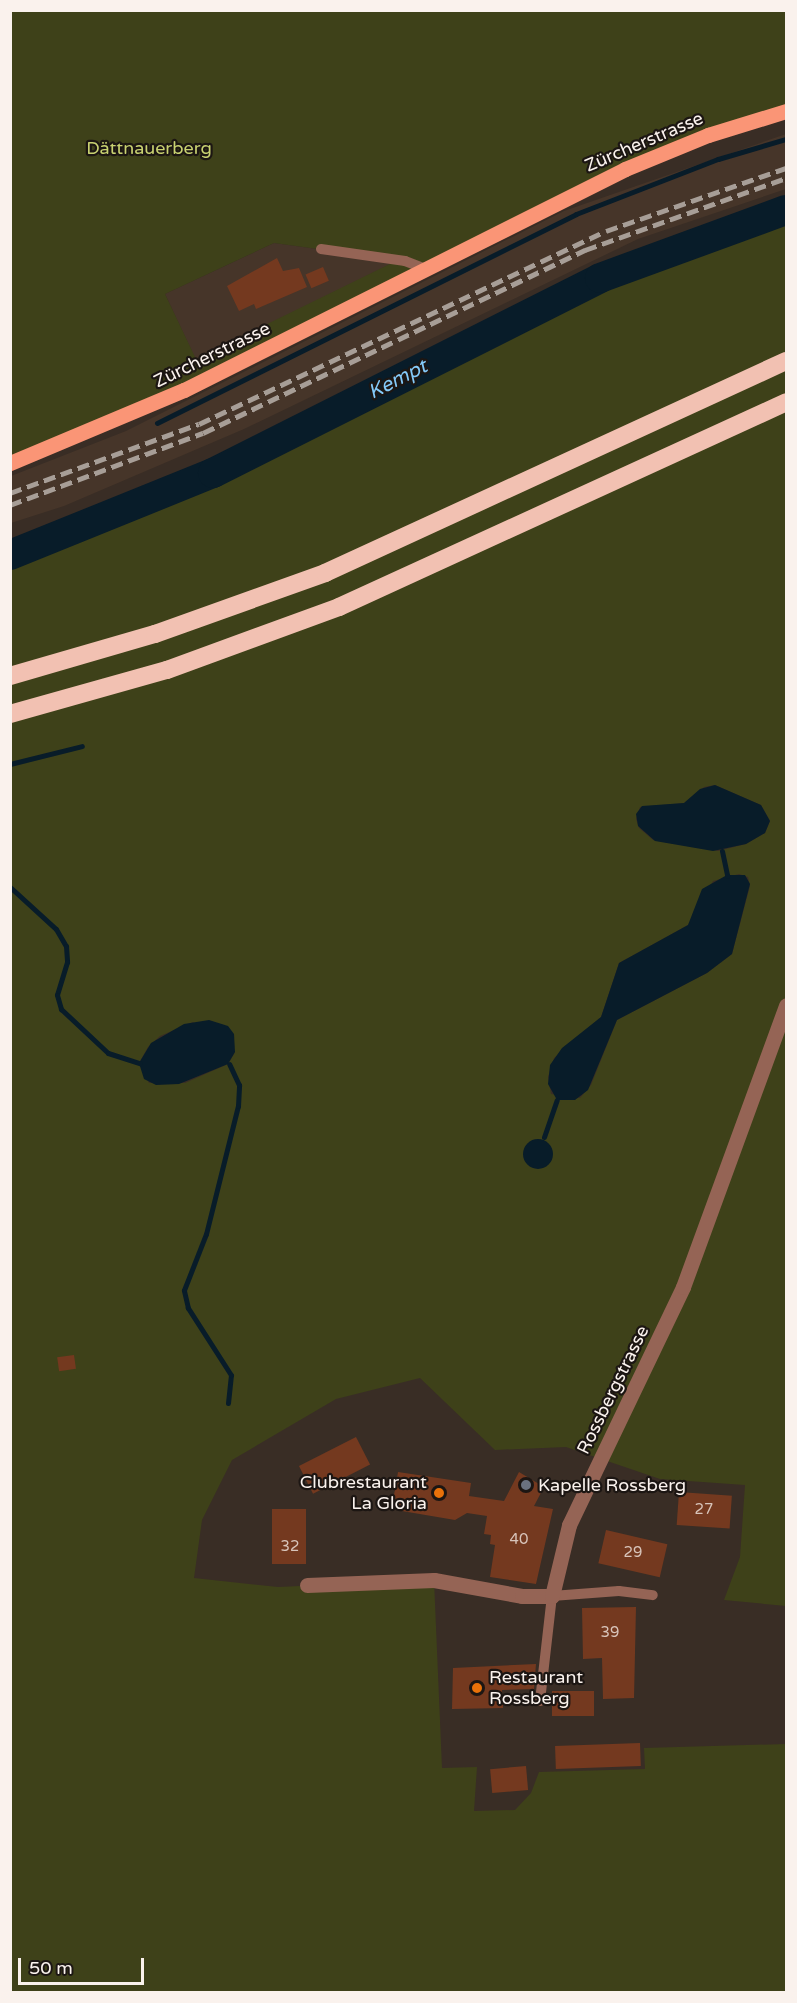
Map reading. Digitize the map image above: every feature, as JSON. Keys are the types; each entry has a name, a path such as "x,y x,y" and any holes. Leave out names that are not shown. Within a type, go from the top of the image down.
{"highway":[{"path":"10,676 155,634 325,573 786,361"},
{"path":"10,714 167,670 339,607 786,402"}],"main road":[{"name":"Zürcherstrasse","path":"10,464 133,414 646,159 786,111"}],"street":[{"name":"Rossbergstrasse","path":"552,1596 572,1518 683,1287 786,1005"},
{"path":"307,1586 435,1580 529,1597 552,1596"}],"lane":[{"path":"321,249 405,261 426,270"},
{"path":"540,1701 552,1596 619,1591 653,1595"}],"shaded area":[{"path":"786,134 786,189 638,239 244,429 64,506 11,523 11,476 126,431 564,211"},
{"path":"274,243 399,260 196,360 165,294"}],"green space":[{"name":"Dättnauerberg","path":"10,11 786,11 786,111 708,135 305,331 11,463","holes":["274,243 398,260 196,359 165,294"]},
{"path":"786,221 786,1606 724,1600 740,1557 745,1485 660,1479 566,1447 495,1450 420,1378 336,1399 232,1460 202,1520 194,1578 278,1587 434,1580 442,1768 477,1767 474,1811 515,1810 531,1793 539,1772 645,1769 644,1748 786,1744 786,1992 11,1992 10,562 198,489 578,298 735,234","holes":["715,785 761,805 770,821 765,833 746,844 718,851 653,840 639,828 636,819 640,807 684,803 704,787","739,874 748,877 750,886 732,954 707,973 617,1020 591,1085 580,1098 551,1094 548,1077 554,1058 601,1017 619,963 688,925 713,881","193,1022 235,1052 228,1064 185,1083 149,1083 139,1063 148,1047 160,1036"]}],"water":[{"path":"715,785 761,805 770,821 765,833 746,844 713,851 655,841 638,826 636,814 642,806 684,803 700,789"},
{"path":"727,875 745,875 750,884 732,954 707,973 617,1020 588,1090 575,1100 557,1100 548,1084 550,1065 562,1048 601,1017 619,963 688,925 702,889"},
{"path":"209,1020 228,1026 234,1034 235,1052 228,1064 179,1084 156,1085 144,1079 139,1063 151,1043 184,1024"},
{"path":"538,1139 549,1143 553,1154 549,1165 538,1169 527,1165 523,1154 527,1143"}],"building":[{"path":"277,258 283,271 299,268 307,287 256,309 254,304 239,311 227,286"},
{"path":"323,267 329,281 311,288 306,274"},
{"path":"74,1355 76,1369 59,1371 57,1357"},
{"path":"356,1437 370,1465 313,1494 299,1466"},
{"path":"398,1472 471,1483 469,1496 504,1501 519,1472 544,1487 534,1506 553,1509 536,1584 490,1577 495,1545 490,1544 491,1535 484,1534 487,1516 467,1513 455,1520 402,1511 393,1501"},
{"path":"679,1492 732,1496 730,1529 677,1525"},
{"path":"272,1509 306,1509 306,1564 272,1564"},
{"path":"606,1530 667,1544 660,1577 598,1563"},
{"path":"636,1607 634,1698 603,1699 602,1658 583,1659 582,1608"},
{"path":"536,1664 534,1689 502,1690 503,1708 452,1709 453,1668"},
{"path":"552,1691 594,1691 594,1716 552,1716"},
{"path":"640,1743 641,1766 556,1769 555,1746"},
{"path":"526,1766 528,1790 492,1793 490,1769"}],"waterway":[{"path":"157,423 576,214 718,159 786,139"},
{"name":"Kempt","path":"10,555 213,473 600,278 786,210"},
{"path":"10,764 82,746"},
{"path":"722,851 727,875"},
{"path":"10,887 56,929 66,946 67,962 57,995 61,1009 108,1053 139,1063"},
{"path":"228,1403 231,1375 188,1308 184,1290 206,1234 238,1106 239,1085 229,1064"},
{"path":"544,1137 557,1100"}],"railway":[{"path":"10,493 199,424 606,231 786,168"},
{"path":"10,505 203,433 585,250 786,178"}],"place":[{"name":"Kapelle Rossberg","path":"526,1485"},
{"name":"Clubrestaurant La Gloria","path":"439,1493"},
{"name":"Restaurant Rossberg","path":"477,1688"}]}
